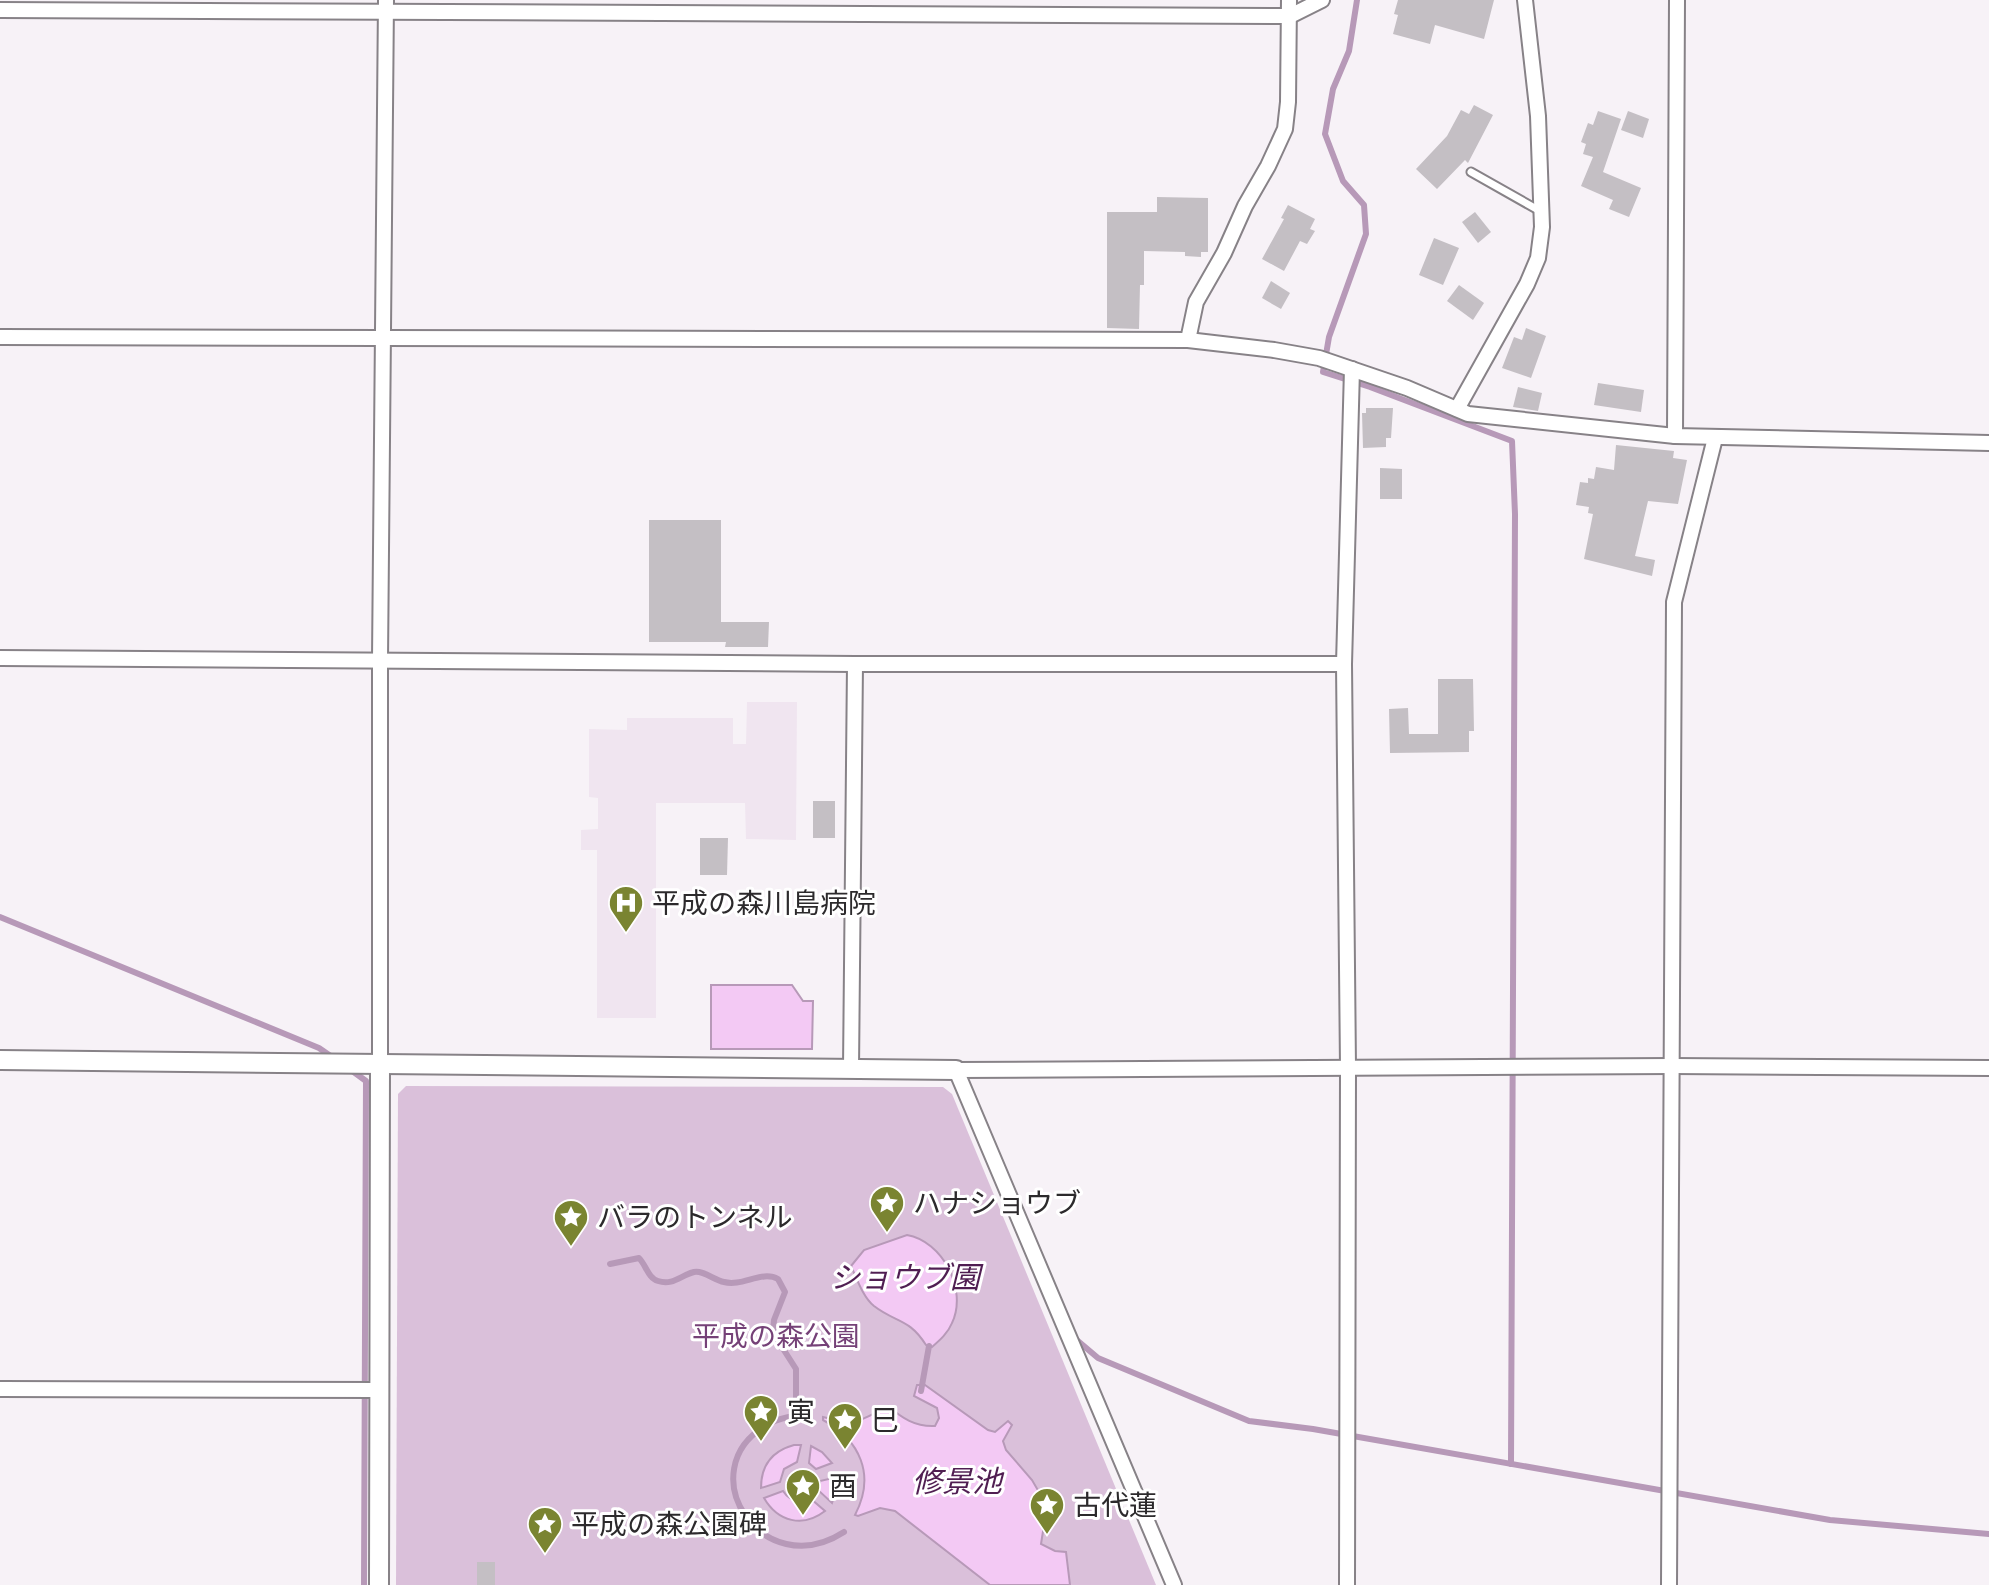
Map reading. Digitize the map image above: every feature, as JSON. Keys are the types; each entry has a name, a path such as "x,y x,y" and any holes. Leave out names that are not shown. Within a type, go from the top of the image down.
{"street":[{"path":"1188,340 1196,302 1224,253 1285,129 1289,0"},
{"path":"0,10 386,6 1290,16 1322,0"},
{"path":"1457,409 1527,284 1538,258 1542,212 1538,116 1525,0"},
{"path":"1675,436 1677,0"},
{"path":"379,1585 380,660 386,6"},
{"path":"0,337 1188,340 1319,358 1482,416 1675,436 1989,443"},
{"path":"1347,1585 1348,1068 1344,664 1352,369"},
{"path":"1669,1585 1674,602 1715,438"},
{"path":"0,658 1344,664"},
{"path":"851,1068 855,664"},
{"path":"0,1060 956,1070 1673,1066 1989,1068"},
{"path":"956,1070 1174,1585"},
{"path":"0,1389 379,1390"}],"lane":[{"path":"1471,172 1542,212"}],"shaded area":[{"name":"平成の森川島病院","path":"747,702 797,702 796,840 746,839 745,803 656,803 656,1018 597,1018 597,850 581,850 581,830 598,829 598,798 589,797 589,729 627,730 627,718 733,718 733,744 746,744"}],"green space":[{"name":"平成の森公園","path":"406,1086 943,1087 952,1094 1156,1585 396,1585 398,1094"}],"water":[{"path":"711,985 792,985 803,1001 813,1001 812,1049 711,1049"},
{"name":"ショウブ園","path":"907,1235 931,1246 949,1268 954,1282 957,1296 952,1323 932,1347 926,1345 908,1325 870,1302 851,1266 864,1250"},
{"name":"修景池","path":"917,1385 925,1385 988,1430 995,1432 1008,1421 1012,1425 1003,1441 1006,1450 1032,1480 1054,1518 1044,1525 1041,1544 1055,1551 1066,1552 1070,1585 990,1585 895,1511 880,1508 855,1515 864,1486 861,1460 847,1438 823,1417 857,1421 888,1406 909,1421 935,1426 939,1418 937,1408 914,1396"},
{"path":"794,1445 801,1445 797,1462 784,1469 780,1482 761,1488 763,1472 769,1460"},
{"path":"811,1446 832,1463 816,1469 809,1463"},
{"path":"837,1477 832,1503 818,1490 820,1481"},
{"path":"783,1491 796,1501 811,1499 825,1511 808,1520 784,1517 776,1513 764,1498"}],"building":[{"path":"1398,0 1494,0 1484,39 1435,25 1430,44 1393,34"},
{"path":"1474,105 1493,115 1468,163 1465,160 1437,189 1416,169 1447,136 1461,110 1469,114"},
{"path":"1598,111 1621,119 1603,172 1641,188 1629,217 1609,209 1613,200 1581,186 1593,157 1583,154 1586,144 1581,142 1588,123 1593,125"},
{"path":"1628,111 1649,119 1643,138 1621,130"},
{"path":"1157,197 1208,198 1208,252 1201,252 1201,257 1185,256 1185,252 1144,251 1139,329 1107,328 1107,212 1157,212"},
{"path":"1288,205 1315,219 1310,229 1315,231 1307,244 1300,241 1284,271 1262,259 1284,219 1281,218"},
{"path":"1475,212 1491,232 1478,243 1462,222"},
{"path":"1434,238 1459,248 1443,285 1419,275"},
{"path":"1271,281 1290,293 1281,309 1262,298"},
{"path":"1459,285 1484,303 1473,320 1447,301"},
{"path":"1526,328 1546,336 1531,378 1502,368 1514,337 1522,340"},
{"path":"1598,383 1644,390 1641,412 1594,405"},
{"path":"1518,387 1542,393 1538,411 1513,407"},
{"path":"1366,408 1393,408 1391,438 1386,438 1386,447 1363,448 1362,413 1366,413"},
{"path":"1616,445 1674,451 1673,458 1687,460 1678,504 1648,501 1635,556 1655,560 1652,576 1584,559 1593,514 1588,513 1589,507 1576,505 1580,482 1588,483 1588,478 1594,479 1596,467 1614,470"},
{"path":"1380,468 1402,469 1402,499 1380,499"},
{"path":"649,520 721,520 721,622 769,622 768,647 725,647 726,642 649,642"},
{"path":"1438,679 1473,679 1474,731 1469,731 1469,752 1390,753 1389,709 1408,708 1409,734 1438,734"},
{"path":"813,801 835,801 835,838 813,838"},
{"path":"700,838 728,838 727,875 700,875"},
{"path":"477,1562 495,1562 495,1585 477,1585"}],"waterway":[{"path":"1357,0 1349,51 1333,89 1325,134 1343,181 1364,205 1366,234 1329,337 1323,372 1512,441 1515,514 1511,1464"},
{"path":"0,917 319,1048 332,1057"},
{"path":"351,1070 366,1081 364,1585"},
{"path":"610,1264 639,1258 652,1277 663,1282 697,1272 731,1283 765,1276 778,1279 785,1292 774,1320 773,1333 796,1369 796,1415 770,1423 744,1445 734,1468 735,1493 745,1515 763,1533 786,1544 814,1544 844,1532"},
{"path":"1072,1336 1098,1358 1249,1421 1313,1429 1830,1520 1989,1534"},
{"path":"921,1391 929,1346"}],"place":[{"name":"平成の森川島病院","path":"626,934"},
{"name":"ハナショウブ","path":"887,1234"},
{"name":"バラのトンネル","path":"571,1248"},
{"name":"寅","path":"761,1443"},
{"name":"巳","path":"845,1451"},
{"name":"酉","path":"803,1517"},
{"name":"古代蓮","path":"1047,1536"},
{"name":"平成の森公園碑","path":"545,1555"}]}
